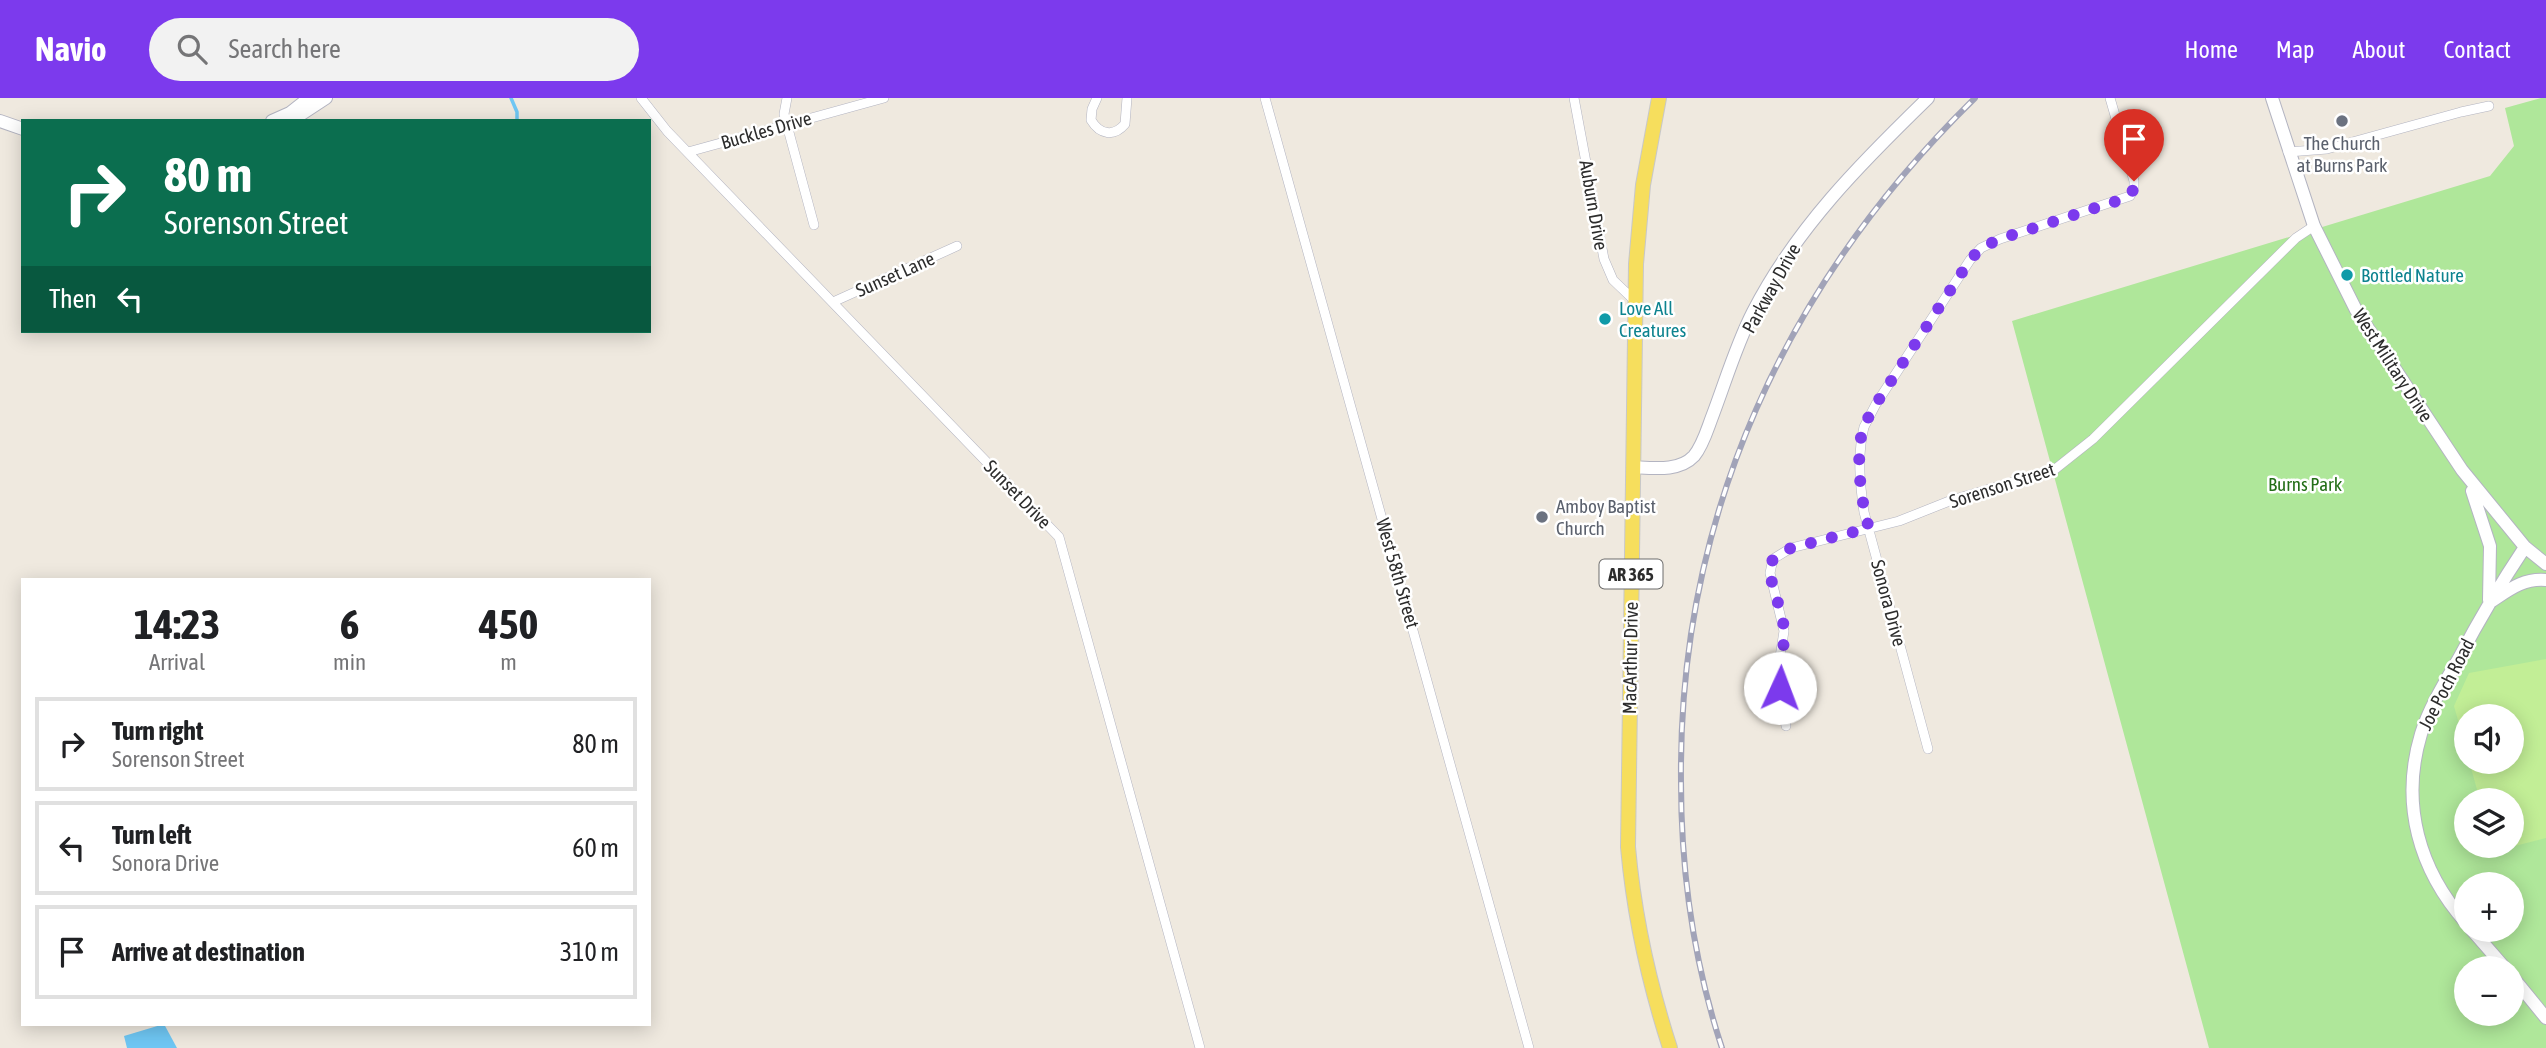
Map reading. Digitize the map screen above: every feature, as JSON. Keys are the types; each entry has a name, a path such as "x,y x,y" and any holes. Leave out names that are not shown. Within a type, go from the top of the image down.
{"main road":[{"name":"MacArthur Drive","path":"1660,98 1643,185 1636,302 1628,847 1640,934 1670,1048"}],"street":[{"path":"276,119 290,113 309,98"},
{"path":"293,119 326,98"},
{"name":"Sunset Drive","path":"641,98 667,131 1059,537 1200,1048"},
{"path":"788,98 784,111 814,225"},
{"name":"Buckles Drive","path":"688,152 884,98"},
{"path":"1097,98 1091,121 1100,131 1109,134 1125,124 1127,98"},
{"name":"West 58th Street","path":"1265,98 1530,1048"},
{"name":"Auburn Drive","path":"1574,98 1604,260 1613,280 1636,302"},
{"name":"Parkway Drive","path":"1633,467 1671,468 1695,455 1752,314 1781,263 1831,196 1928,98"},
{"name":"Sonora Drive","path":"1928,749 1860,485 1864,427 1876,404 1970,260 1988,244 2130,196 2134,189 2131,168 2110,98"},
{"name":"West Military Drive","path":"2272,98 2315,226 2356,310 2468,478 2525,547 2546,564"},
{"path":"2288,152 2327,149 2490,106"},
{"path":"0,121 21,128"},
{"name":"Sorenson Street","path":"1786,726 1779,670 1784,631 1770,573 1773,559 1791,548 1899,521 1952,500 2054,470 2093,439 2296,238 2315,226"},
{"name":"Sunset Lane","path":"833,302 957,246"},
{"name":"Joe Poch Road","path":"2468,478 2490,546 2488,603"},
{"name":"Joe Poch Road","path":"2454,908 2441,891 2420,848 2412,814 2413,774 2421,732 2436,698 2488,603 2525,547"},
{"name":"Joe Poch Road","path":"2488,603 2519,583 2546,580"},
{"path":"2482,942 2495,956"},
{"path":"2524,991 2546,1018"}],"green space":[{"name":"Burns Park","path":"2546,98 2546,1048 2209,1048 2012,321 2490,176 2514,146 2505,108"},
{"path":"2546,659 2546,838 2524,844 2524,788 2477,788 2473,774 2524,774 2524,704 2455,704 2469,673"}],"water":[{"path":"165,1026 177,1048 127,1048 124,1036"}],"waterway":[{"path":"511,98 517,119"}],"railway":[{"path":"1722,1048 1704,983 1691,917 1683,850 1681,782 1685,684 1699,589 1723,497 1756,410 1798,326 1849,246 1908,170 1975,98"}],"place":[{"name":"The Church at Burns Park","path":"2342,121"},
{"name":"Bottled Nature","path":"2347,275"},
{"name":"Love All Creatures","path":"1605,319"},
{"name":"Amboy Baptist Church","path":"1542,517"}],"route":[{"path":"1780,688 1779,670 1784,631 1770,573 1773,559 1791,548 1869,528 1860,485 1864,427 1876,404 1970,260 1981,248 2000,239 2130,196 2134,181"}]}
